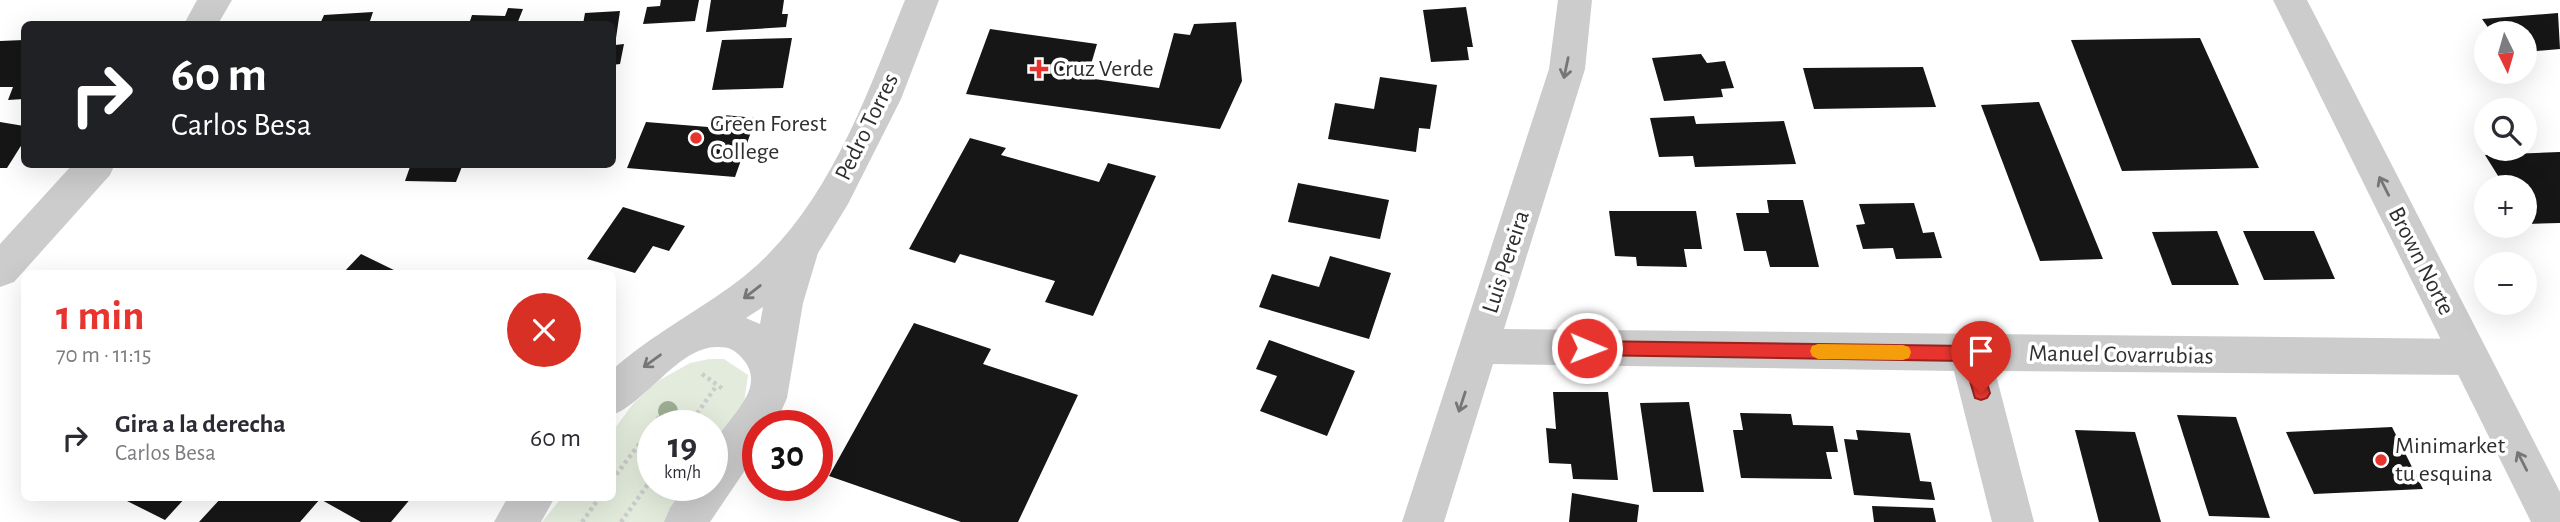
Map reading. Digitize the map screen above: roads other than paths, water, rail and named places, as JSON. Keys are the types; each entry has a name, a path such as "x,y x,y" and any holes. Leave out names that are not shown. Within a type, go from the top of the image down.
{"street":[{"path":"203,21 215,0"},
{"name":"Pedro Torres","path":"728,461 759,415 767,398 783,303 801,247 835,193 883,99 922,0"},
{"name":"Luis Pereira","path":"1423,522 1567,69 1575,0"},
{"name":"Brown Norte","path":"2290,0 2553,522"},
{"path":"0,270 93,168"},
{"name":"Pedro Torres","path":"616,393 647,364 753,292 801,247"},
{"path":"697,330 714,328 745,335 758,345 767,359 772,375"},
{"name":"Manuel Covarrubias","path":"1480,346 1970,354 2469,356"},
{"path":"1970,354 2013,522"},
{"path":"515,522 531,501"},
{"name":"Pedro Torres","path":"685,522 700,501"}],"place":[{"name":"Cruz Verde","path":"1039,69"},
{"name":"Green Forest College","path":"696,138"},
{"name":"Minimarket tu esquina","path":"2381,460"}]}
